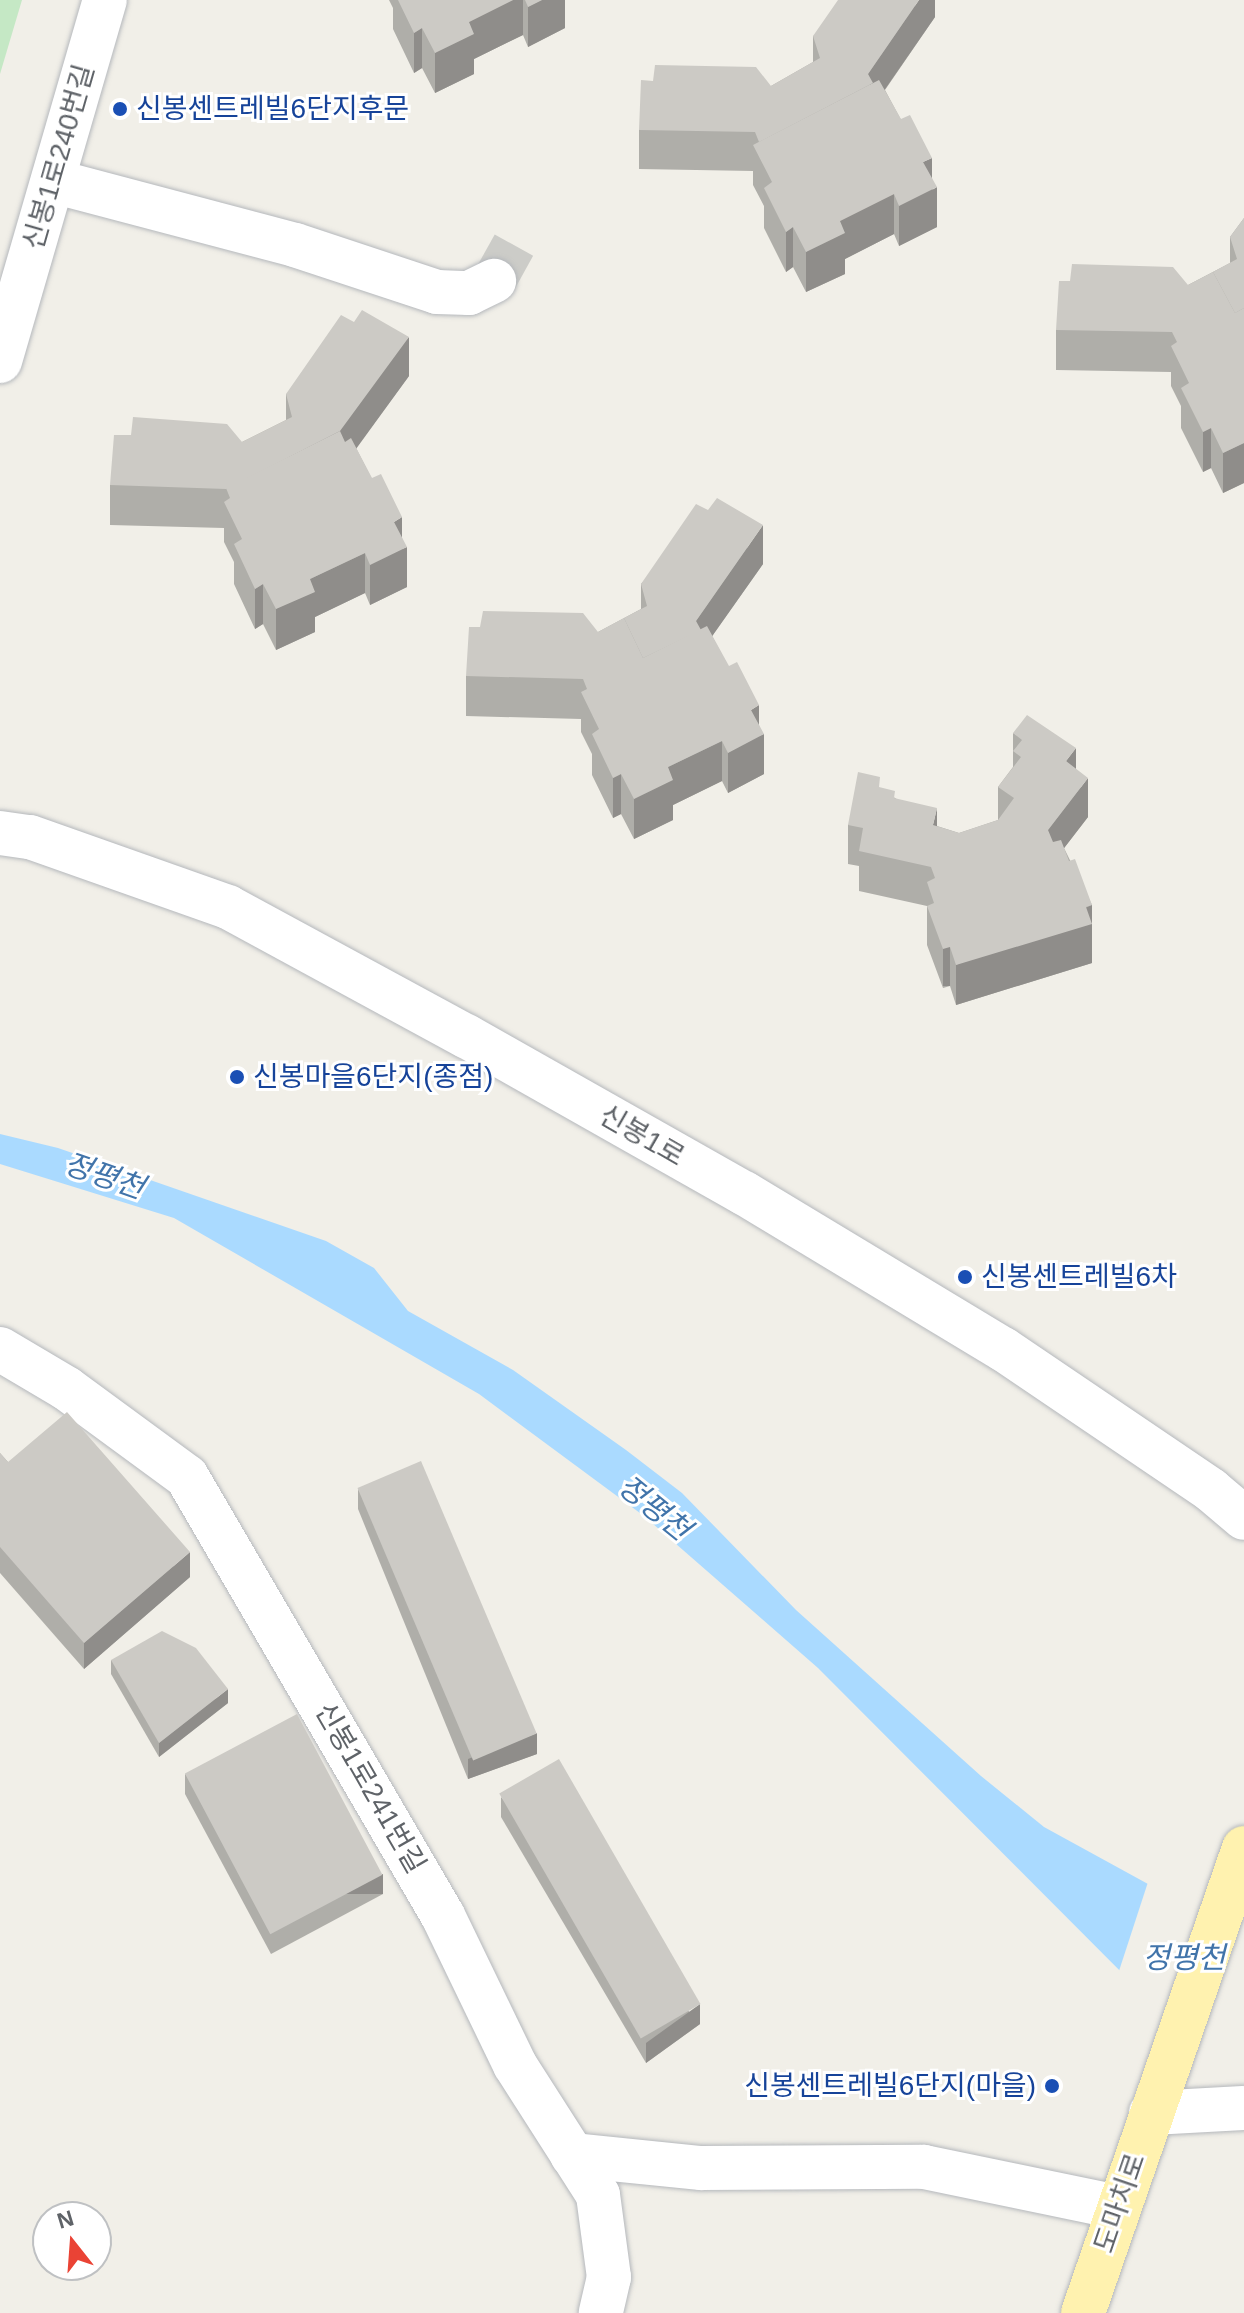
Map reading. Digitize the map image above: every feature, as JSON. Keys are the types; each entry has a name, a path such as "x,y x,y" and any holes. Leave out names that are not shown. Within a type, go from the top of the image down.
{"main road":[{"name":"도마치로","path":"1083,2313 1153,2103 1244,1848"}],"street":[{"name":"신봉1로240번길","path":"0,361 105,0"},
{"path":"53,181 295,245 437,292 469,293 494,281"},
{"name":"신봉1로","path":"0,833 30,837 228,907 466,1036 744,1193 1003,1349 1211,1490 1244,1518"},
{"name":"신봉1로241번길","path":"0,1349 66,1388 187,1477 443,1916 515,2065 598,2195 607,2234 609,2277 601,2313"},
{"path":"1153,2103 1244,2108"},
{"path":"572,2155 701,2168 924,2167 1117,2207"}],"green space":[{"path":"0,0 22,0 0,74"}],"water":[{"name":"정평천","path":"0,1134 58,1148 326,1241 374,1268 408,1311 513,1370 626,1450 682,1493 796,1610 981,1776 1044,1827 1148,1884 1153,2004 818,1668 644,1516 479,1394 174,1218 0,1164"}],"pier":[{"path":"1149,1879 1244,1919 1244,2050 1151,2007 1118,1974"}],"building":[{"path":"398,0 513,0 469,22 474,34 435,53 422,28 414,33"},
{"path":"525,0 542,0 528,7"},
{"path":"838,0 919,0 868,74 873,83 759,142 755,132 639,130 641,80 653,81 655,65 756,67 771,86 820,58 813,36"},
{"path":"879,80 901,119 910,115 932,158 923,162 937,187 899,206 894,194 840,221 845,233 806,252 793,227 786,232 764,188 772,182 753,145"},
{"path":"1244,218 1244,308 1235,313 1213,272 1237,259 1230,237"},
{"path":"1072,264 1173,267 1188,285 1213,272 1235,313 1244,308 1244,443 1223,453 1211,428 1203,432 1181,388 1189,383 1171,346 1177,342 1172,332 1056,330 1059,281 1070,281"},
{"path":"362,310 409,337 340,431 226,489 110,485 114,435 131,435 133,417 227,424 242,442 292,417 286,394 341,315 354,322"},
{"path":"340,431 345,442 351,438 372,478 381,474 402,517 394,522 407,547 370,565 365,553 310,579 315,592 276,609 263,584 255,589 234,544 242,539 224,502 230,498 226,488"},
{"path":"717,498 763,525 696,621 701,630 643,658 624,618 647,606 641,584 696,504 708,510"},
{"path":"483,611 583,613 598,632 624,618 643,658 707,626 729,666 737,662 759,705 751,710 764,734 728,753 722,741 668,767 673,780 634,799 621,774 613,778 592,734 599,729 581,692 587,689 583,679 466,676 469,627 480,627"},
{"path":"1027,715 1076,748 1066,761 1088,778 1048,830 1053,842 1061,840 1069,861 1075,859 1092,905 1086,907 1092,924 956,965 950,947 943,949 927,906 934,903 927,882 935,878 931,867 859,851 863,828 848,825 858,772 880,777 879,787 895,791 894,798 937,808 933,825 959,833 998,820 1014,798 998,787 1021,757 1013,751 1022,740 1013,733"},
{"path":"67,1412 190,1552 84,1643 0,1547 0,1453 8,1462"},
{"path":"421,1461 537,1733 473,1760 357,1488"},
{"path":"162,1631 196,1648 228,1689 159,1743 111,1660"},
{"path":"297,1714 382,1875 270,1934 185,1774"},
{"path":"559,1759 701,2004 641,2039 499,1794"}],"tunnel":[{"path":"494,281 514,245"}],"place":[{"name":"신봉센트레빌6단지후문","path":"120,109"},
{"name":"신봉마을6단지(종점)","path":"237,1077"},
{"name":"신봉센트레빌6차","path":"965,1277"},
{"name":"신봉센트레빌6단지(마을)","path":"1052,2086"}]}
